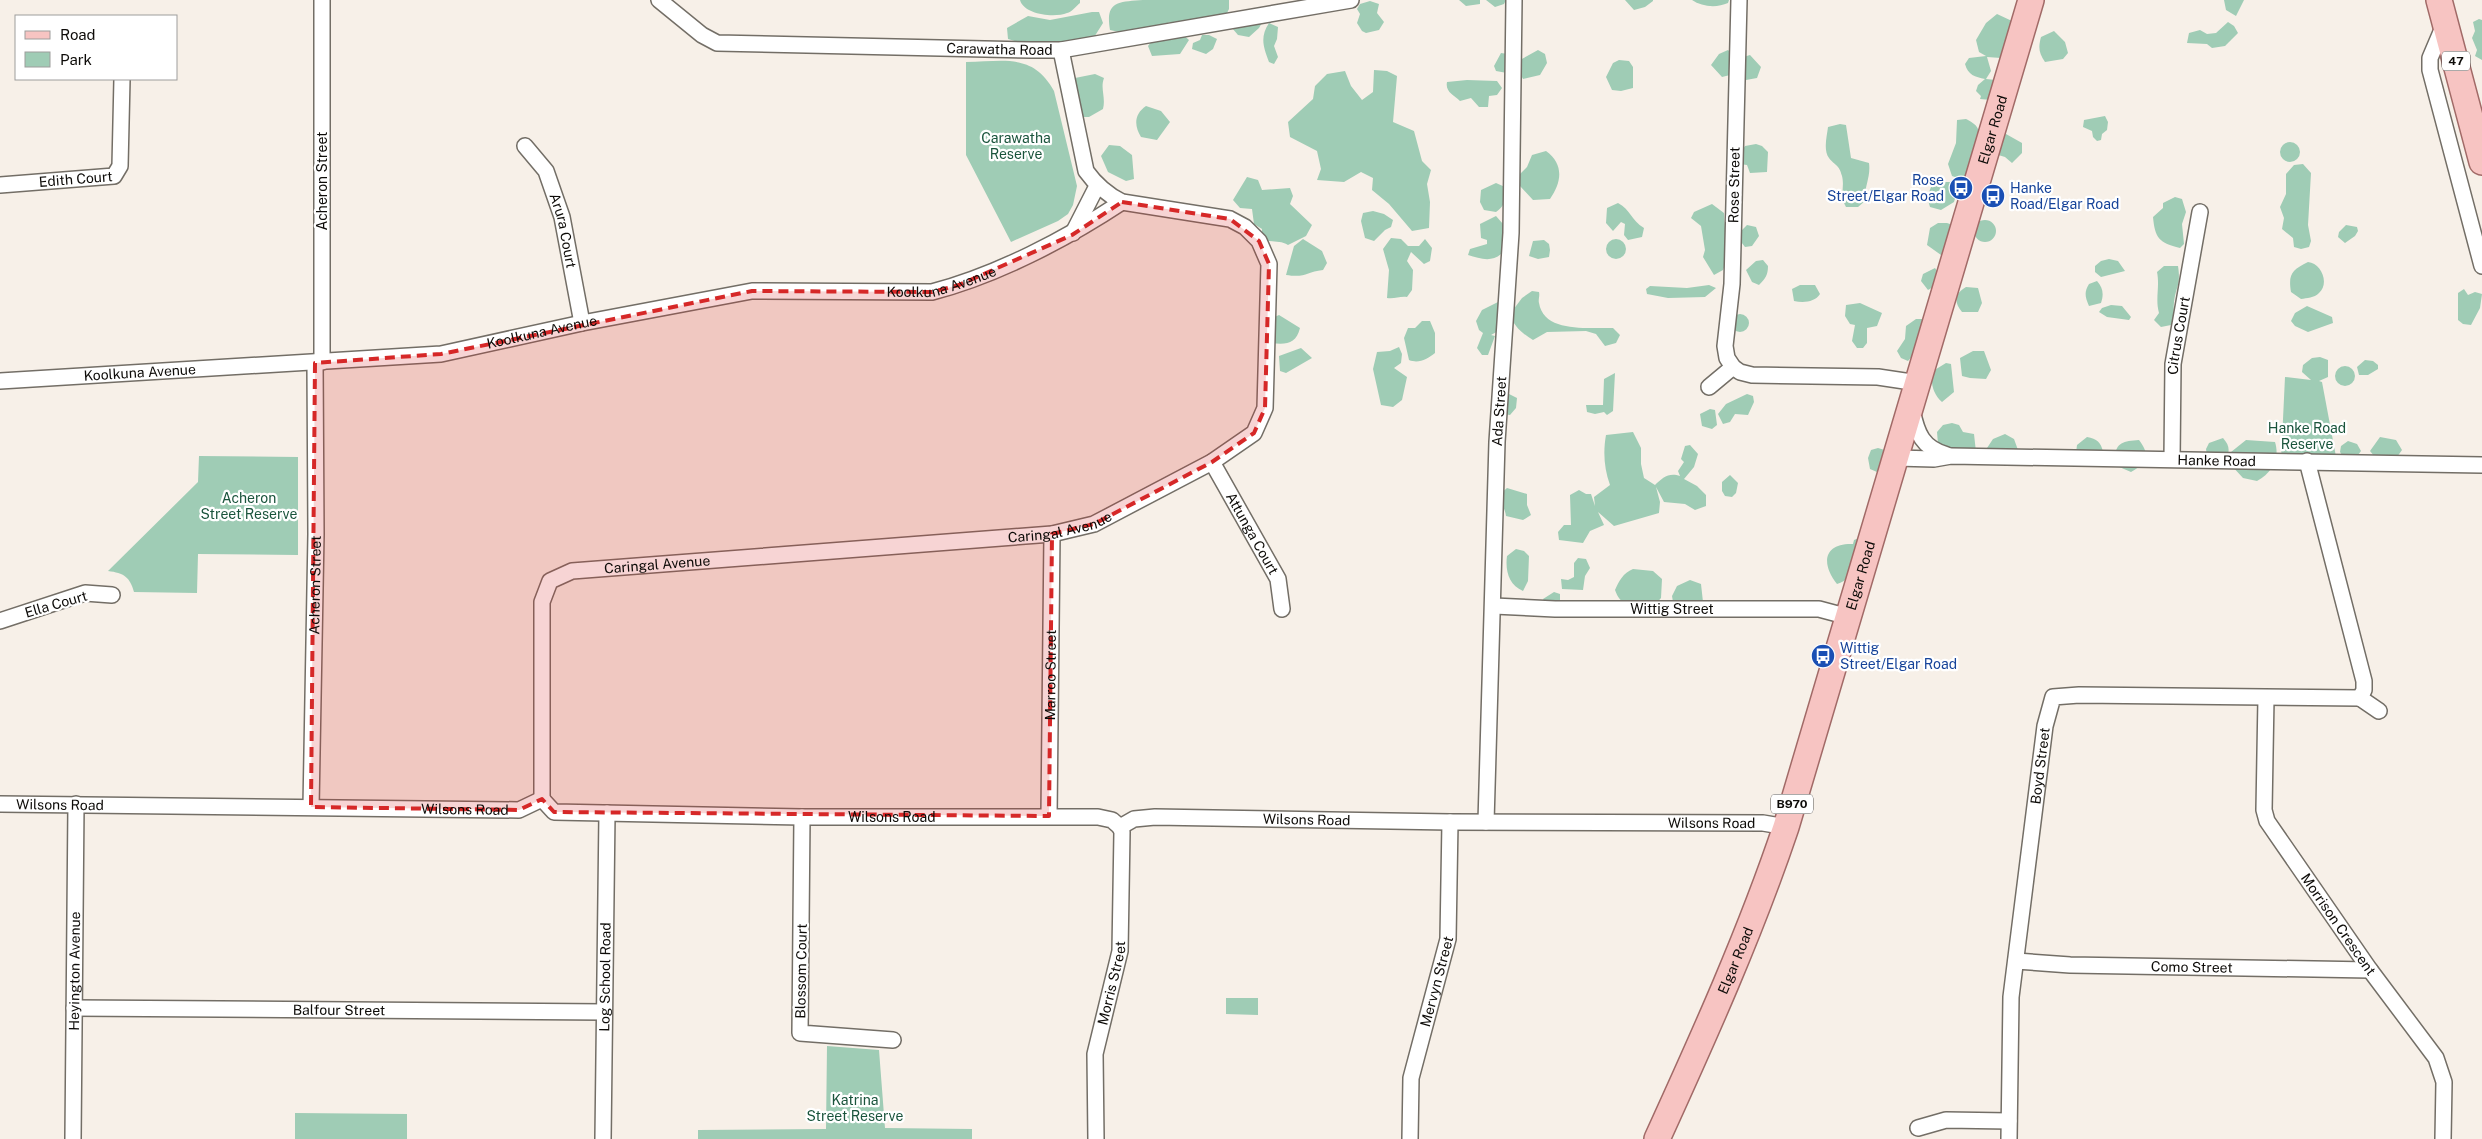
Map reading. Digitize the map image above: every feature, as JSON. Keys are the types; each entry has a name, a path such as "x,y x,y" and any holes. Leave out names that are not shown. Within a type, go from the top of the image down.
{"main road":[{"name":"Elgar Road","path":"1657,1139 1764,893 1786,827 2031,0"},
{"name":"47","path":"2442,11 2477,123 2482,162"}],"street":[{"name":"Acheron Street","path":"310,807 319,363 322,0"},
{"name":"Carawatha Road","path":"659,0 702,35 717,43 1061,50 1351,0"},
{"name":"Ada Street","path":"1486,822 1494,606 1497,433 1510,233 1514,0"},
{"name":"Rose Street","path":"1733,367 1727,358 1725,346 1732,284 1739,0"},
{"path":"2442,11 2430,58 2430,70 2482,266"},
{"name":"Caringal Avenue","path":"542,799 542,602 550,581 572,571 1052,534 1094,524 1212,462 1254,433 1264,408 1269,264 1259,241 1245,227 1230,219 1122,202 1108,195 1097,186 1086,171 1061,50"},
{"name":"Edith Court","path":"0,185 114,176 120,166 122,80"},
{"name":"Arura Court","path":"525,146 546,171 562,217 582,323"},
{"path":"1072,235 1097,186"},
{"name":"Koolkuna Avenue","path":"0,381 319,363 441,354 582,323 752,292 932,292 958,285 1072,235 1122,202"},
{"name":"Citrus Court","path":"2172,459 2173,364 2200,212"},
{"path":"1709,387 1733,367 1740,372 1752,375 1878,377 1914,395"},
{"name":"Hanke Road","path":"1914,395 1918,432 1923,441 1936,452 1951,456"},
{"name":"Hanke Road","path":"1896,458 1934,459 1951,456 2482,465"},
{"path":"2307,461 2364,681 2364,690 2360,698 2379,711"},
{"name":"Attunga Court","path":"1212,462 1278,579 1282,609"},
{"name":"Marroo Street","path":"1049,816 1052,534"},
{"name":"Ella Court","path":"0,621 85,593 112,595"},
{"name":"Wittig Street","path":"1494,606 1555,609 1819,610 1849,617"},
{"name":"Boyd Street","path":"2009,1139 2011,997 2045,726 2054,697 2080,695 2360,698"},
{"name":"Morrison Crescent","path":"2266,698 2264,810 2267,821 2370,970 2436,1058 2444,1082 2443,1139"},
{"name":"Wilsons Road","path":"0,804 520,810 542,799 554,812 802,817 1098,817 1112,820 1120,827 1134,820 1155,818 1450,822 1763,823 1786,827"},
{"name":"Heyington Avenue","path":"73,1139 76,804"},
{"name":"Log School Road","path":"603,1139 607,813"},
{"name":"Blossom Court","path":"802,817 800,1033 893,1040"},
{"name":"Mervyn Street","path":"1410,1139 1411,1078 1448,939 1450,822"},
{"name":"Morris Street","path":"1096,1139 1095,1054 1120,951 1122,832 1120,827"},
{"name":"Como Street","path":"2016,961 2080,965 2370,970"},
{"name":"Balfour Street","path":"74,1008 604,1012"},
{"path":"1918,1128 1935,1121 1946,1120 2009,1121"}],"highlighted area":[{"path":"1122,202 1230,219 1259,241 1269,264 1265,408 1254,433 1212,462 1094,524 1052,534 1049,816 554,812 542,799 519,810 311,807 315,363 441,354 752,291 932,292 959,285 1072,235"}],"green space":[{"path":"1020,0 1080,0 1080,3 1069,12 1048,15 1027,9"},
{"path":"1229,0 1229,9 1223,21 1171,22 1128,34 1110,30 1110,13 1115,5 1127,1"},
{"path":"1459,0 1480,0 1480,4 1466,6"},
{"path":"1486,0 1506,0 1504,4 1495,7"},
{"path":"1625,0 1653,1 1645,7 1634,10"},
{"path":"1692,0 1729,0 1724,5 1714,6 1700,4"},
{"path":"2224,0 2244,0 2236,16 2226,10"},
{"path":"1370,1 1379,4 1377,13 1384,22 1379,30 1366,33 1362,31 1357,23 1360,14 1357,9 1360,4"},
{"path":"1260,9 1263,21 1259,28 1249,37 1238,35 1232,28 1237,12"},
{"path":"1099,12 1103,23 1086,50 1021,43 1008,39 1007,28 1028,16 1050,20"},
{"path":"1997,14 2012,21 2001,58 1987,57 1991,71 1986,79 1996,80 1991,100 1980,99 1981,96 1976,91 1978,85 1985,79 1972,75 1965,64 1969,58 1986,56 1979,52 1976,40 1986,23"},
{"path":"2479,19 2482,20 2482,60 2475,56 2477,50 2472,38 2475,31 2473,22"},
{"path":"2228,22 2234,26 2238,33 2225,46 2212,48 2207,44 2187,43 2189,33 2200,30 2207,34 2216,33"},
{"path":"1269,23 1278,27 1274,46 1278,57 1274,64 1269,62 1263,42 1264,33"},
{"path":"2054,31 2065,42 2068,53 2063,59 2045,62 2040,50 2041,37"},
{"path":"1181,33 1189,40 1180,54 1152,56 1148,46 1154,38"},
{"path":"1202,35 1209,35 1217,39 1213,49 1206,54 1192,49 1193,43 1200,40"},
{"path":"1538,50 1545,54 1547,63 1540,75 1523,79 1517,68 1520,60"},
{"path":"1728,50 1733,55 1730,75 1722,77 1711,65 1719,54"},
{"path":"1501,53 1508,54 1507,73 1496,71 1494,66"},
{"path":"1750,55 1761,67 1757,78 1746,80 1737,77 1740,58"},
{"path":"1619,60 1629,61 1633,67 1633,88 1621,91 1612,90 1606,77 1613,63"},
{"name":"Carawatha Reserve","path":"1005,61 1027,65 1037,70 1054,91 1077,186 1073,205 1068,214 1058,221 1011,242 966,155 966,62"},
{"path":"1374,70 1387,71 1397,76 1393,122 1414,131 1422,161 1431,170 1427,184 1430,202 1429,228 1412,231 1389,204 1372,190 1373,178 1361,172 1344,182 1317,180 1321,169 1317,151 1290,137 1288,122 1313,99 1315,86 1327,74 1345,71 1351,86 1362,100 1373,92"},
{"path":"1095,74 1104,78 1103,109 1089,117 1081,117 1070,91 1075,78"},
{"path":"1467,80 1497,81 1502,88 1497,95 1489,96 1488,107 1479,107 1471,98 1460,101 1447,88 1447,82"},
{"path":"1146,106 1161,111 1170,122 1157,140 1141,137 1137,129 1137,116"},
{"path":"2105,116 2108,122 2107,130 2102,134 2101,140 2097,141 2093,137 2092,131 2083,127 2084,120"},
{"path":"1966,119 1976,126 1979,134 1978,148 1969,182 1952,176 1948,164 1956,143 1957,120"},
{"path":"1840,124 1846,125 1851,158 1869,163 1865,201 1858,207 1846,207 1843,199 1841,172 1829,158 1826,151 1828,127"},
{"path":"2006,134 2022,143 2022,153 2012,163 2005,157 1995,154 1999,138"},
{"path":"2290,142 2297,145 2300,152 2297,159 2290,162 2283,159 2280,152 2283,145"},
{"path":"1756,144 1762,146 1768,152 1767,172 1750,173 1747,165 1740,164 1739,156 1745,146"},
{"path":"1109,145 1120,146 1132,155 1134,179 1126,181 1108,172 1101,156"},
{"path":"1546,151 1556,162 1559,180 1550,199 1533,200 1520,186 1520,174 1527,167 1532,155"},
{"path":"2303,164 2311,173 2308,225 2311,241 2309,247 2301,249 2294,247 2293,238 2282,229 2284,218 2280,207 2286,194 2286,174 2294,165"},
{"path":"1247,177 1258,180 1262,190 1290,188 1293,196 1290,204 1312,225 1306,236 1288,245 1262,239 1262,229 1254,224 1252,209 1240,208 1233,200"},
{"path":"1940,182 1951,182 1957,192 1954,202 1941,210 1930,207 1927,197 1931,187"},
{"path":"1496,183 1505,187 1504,204 1496,212 1484,210 1480,202 1481,190"},
{"path":"2175,197 2182,199 2186,212 2182,224 2184,244 2180,248 2167,244 2159,238 2155,230 2153,217 2163,208 2163,203"},
{"path":"1618,203 1644,228 1642,237 1628,240 1624,235 1625,224 1621,222 1613,231 1606,223 1607,208"},
{"path":"1712,204 1724,213 1727,260 1723,270 1714,275 1703,257 1705,250 1701,226 1691,218 1694,212"},
{"path":"1373,211 1384,214 1393,220 1391,227 1374,241 1365,238 1361,221 1363,213"},
{"path":"1496,216 1503,224 1503,252 1491,259 1482,259 1468,255 1470,249 1487,244 1487,240 1481,238 1480,224"},
{"path":"1985,220 1993,223 1996,231 1993,239 1985,242 1977,239 1974,231 1977,223"},
{"path":"1938,223 1956,226 1952,251 1941,255 1927,245 1930,228"},
{"path":"1747,225 1756,227 1759,236 1752,246 1745,247 1738,238 1740,232"},
{"path":"2346,225 2357,227 2358,231 2355,236 2345,243 2338,237 2339,232"},
{"path":"1391,238 1401,239 1408,246 1419,246 1425,239 1432,248 1430,261 1424,264 1411,252 1407,261 1413,270 1412,290 1407,297 1387,298 1389,270 1383,249"},
{"path":"1303,239 1322,251 1327,263 1323,270 1302,275 1286,275 1294,246"},
{"path":"1616,239 1623,242 1626,249 1623,256 1616,259 1609,256 1606,249 1609,242"},
{"path":"1544,240 1549,244 1549,257 1538,259 1529,256 1533,241"},
{"path":"2109,259 2118,261 2125,271 2101,277 2095,272 2095,266 2101,261"},
{"path":"1763,260 1768,266 1764,279 1759,285 1752,282 1746,270 1756,261"},
{"path":"2308,262 2313,263 2320,270 2324,284 2317,295 2301,299 2291,292 2290,281 2292,273"},
{"path":"2164,266 2178,266 2179,277 2171,325 2161,327 2154,320 2159,313 2157,303 2157,272"},
{"path":"1935,268 1940,275 1935,286 1928,290 1921,281 1923,274"},
{"path":"2097,281 2102,291 2101,303 2089,306 2086,290 2089,284"},
{"path":"1709,285 1716,288 1705,297 1668,298 1647,294 1646,289 1650,286 1687,288"},
{"path":"1800,285 1815,285 1820,294 1815,299 1809,301 1794,301 1792,289"},
{"path":"1966,287 1978,288 1982,303 1978,312 1962,312 1958,305 1957,295"},
{"path":"2464,289 2468,295 2475,292 2482,294 2480,308 2471,325 2463,324 2458,320 2458,293"},
{"path":"1532,291 1539,292 1539,302 1543,313 1550,320 1570,327 1613,328 1620,335 1616,343 1605,346 1596,334 1586,331 1547,332 1533,340 1519,329 1513,322 1510,314 1522,298"},
{"path":"1500,301 1500,330 1491,335 1495,336 1488,355 1482,355 1477,348 1483,333 1479,330 1476,321 1482,310"},
{"path":"1860,303 1882,313 1877,326 1867,328 1867,343 1863,348 1857,348 1852,341 1855,325 1850,324 1845,316 1846,305"},
{"path":"2111,305 2122,306 2131,317 2129,320 2107,317 2099,312 2102,308"},
{"path":"2307,306 2332,317 2333,323 2308,332 2295,326 2291,321 2295,313"},
{"path":"1740,314 1746,317 1749,323 1746,329 1740,332 1734,329 1731,323 1734,317"},
{"path":"1279,315 1300,328 1296,337 1290,342 1281,344 1271,343 1270,319"},
{"path":"1916,319 1923,319 1927,331 1926,337 1908,361 1901,358 1897,351 1905,339 1906,326"},
{"path":"1422,321 1430,321 1435,333 1435,353 1423,360 1409,360 1404,338 1408,328 1415,328"},
{"path":"1399,347 1402,354 1401,363 1394,368 1407,377 1402,400 1393,407 1381,405 1373,369 1377,352 1390,351"},
{"path":"1301,348 1312,358 1286,373 1280,371 1279,356"},
{"path":"1973,351 1984,351 1991,370 1986,379 1962,376 1960,358"},
{"name":"Hanke Road Reserve","path":"2320,357 2328,360 2328,377 2319,381 2322,382 2337,462 2281,461 2285,377 2311,380 2302,372 2303,365 2312,358"},
{"path":"2365,360 2373,361 2378,365 2378,369 2368,375 2359,375 2357,367"},
{"path":"1946,363 1951,364 1954,392 1942,402 1934,392 1932,375 1933,371"},
{"path":"2345,366 2352,369 2355,376 2352,383 2345,386 2338,383 2335,376 2338,369"},
{"path":"1615,373 1613,411 1607,415 1604,412 1595,414 1587,412 1586,405 1603,405 1604,379"},
{"path":"1509,394 1517,398 1516,408 1510,415 1502,414 1499,397"},
{"path":"1747,394 1753,396 1754,402 1748,415 1735,414 1730,422 1723,424 1718,414 1726,404"},
{"path":"1710,409 1715,410 1717,425 1712,429 1702,426 1700,414"},
{"path":"1952,423 1959,425 1963,432 1974,434 1976,452 1952,453 1938,444 1937,432 1943,425"},
{"path":"1633,432 1641,448 1641,464 1644,478 1655,485 1669,475 1680,476 1678,471 1684,462 1681,459 1685,446 1690,445 1698,454 1694,467 1684,479 1697,486 1706,495 1706,506 1695,510 1685,504 1664,502 1656,487 1660,502 1659,513 1614,526 1598,512 1604,525 1590,531 1583,543 1559,540 1558,532 1564,525 1571,525 1570,495 1579,490 1586,494 1591,494 1595,506 1594,497 1610,485 1605,460 1606,435"},
{"path":"2005,434 2014,439 2018,450 1991,455 1987,448 1993,439"},
{"path":"2087,437 2098,442 2103,452 2076,453 2077,445"},
{"path":"2380,437 2396,440 2402,450 2397,457 2380,463 2370,451"},
{"path":"2223,438 2228,447 2227,458 2207,456 2206,449 2209,443"},
{"path":"2139,440 2145,450 2144,462 2131,472 2117,466 2116,453 2119,446 2122,443"},
{"path":"2246,440 2275,442 2277,454 2274,464 2257,481 2243,478 2231,465 2231,452"},
{"path":"2348,441 2357,444 2361,451 2358,455 2345,459 2340,452 2341,446"},
{"path":"1878,448 1888,451 1884,470 1877,472 1870,469 1868,458 1871,450"},
{"name":"Acheron Street Reserve","path":"199,456 298,457 298,555 198,554 197,593 134,592 128,579 118,573 108,571 198,482"},
{"path":"1730,475 1738,483 1736,493 1732,497 1725,496 1722,491 1722,482"},
{"path":"1507,488 1527,494 1527,505 1531,515 1523,520 1506,516 1499,495"},
{"path":"1859,538 1852,572 1844,581 1837,584 1829,569 1828,556 1836,547 1853,544 1854,540"},
{"path":"1516,549 1524,551 1529,556 1528,581 1523,591 1514,585 1507,572 1507,556"},
{"path":"1578,558 1586,559 1590,568 1585,576 1583,590 1562,589 1561,579 1568,580 1574,577 1574,563"},
{"path":"1633,569 1653,571 1662,579 1661,598 1654,606 1626,604 1618,596 1615,590 1618,583 1624,575"},
{"path":"1690,580 1701,584 1703,602 1673,602 1672,596 1677,586"},
{"path":"1554,592 1560,594 1560,604 1545,603 1543,599"},
{"path":"1226,998 1258,998 1258,1015 1226,1014"},
{"name":"Katrina Street Reserve","path":"827,1046 879,1050 885,1128 972,1129 972,1139 698,1139 698,1130 826,1129"},
{"path":"295,1113 407,1114 407,1139 295,1139"}],"place":[{"name":"Rose Street/Elgar Road","path":"1961,188"},
{"name":"Hanke Road/Elgar Road","path":"1993,196"},
{"name":"Wittig Street/Elgar Road","path":"1823,656"}]}
